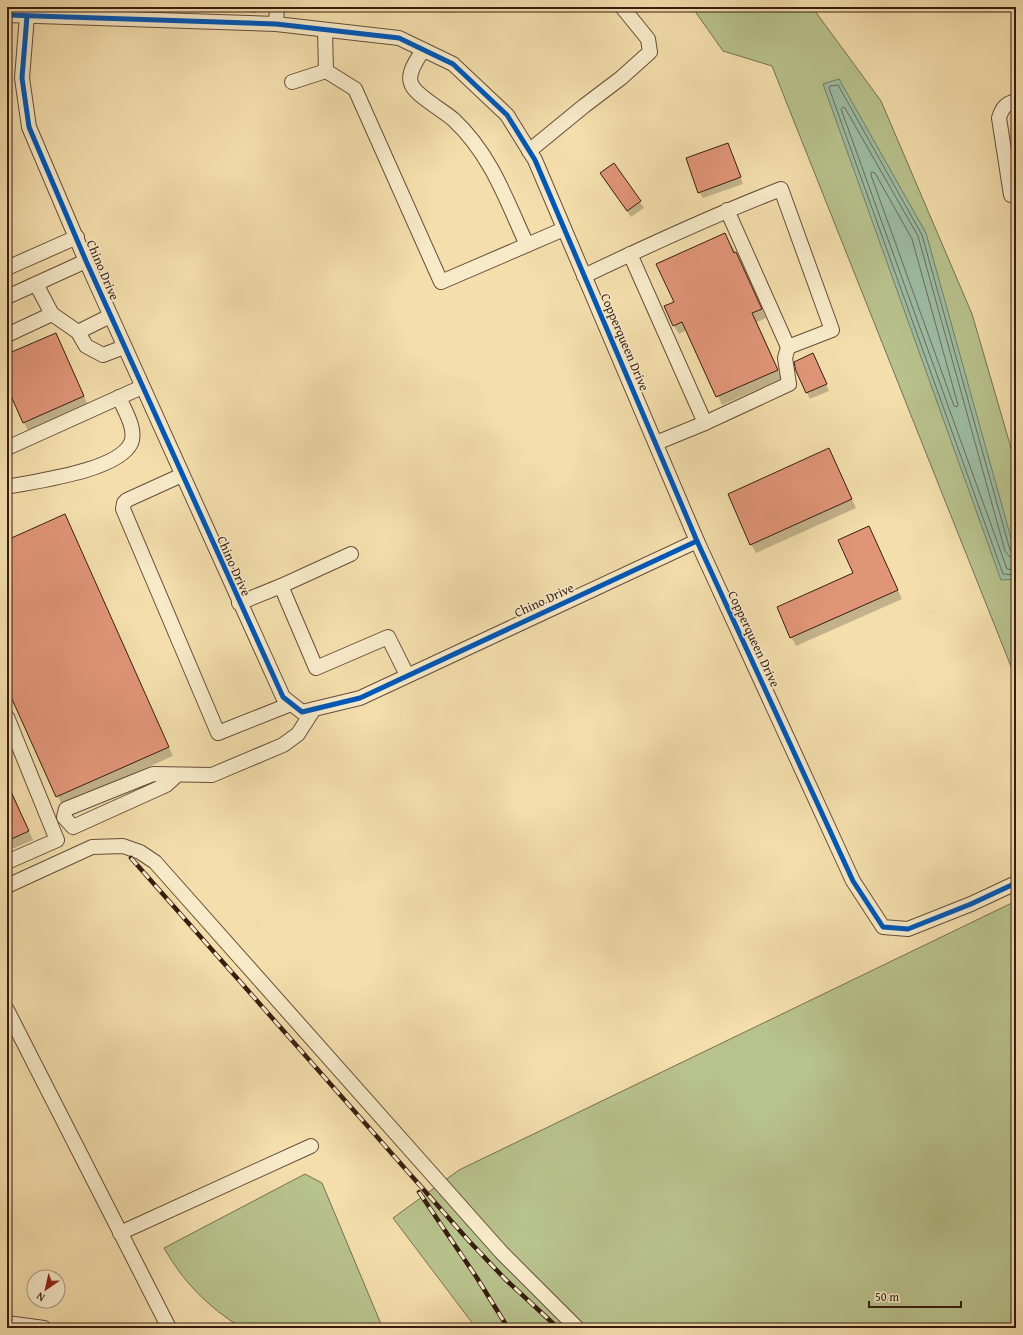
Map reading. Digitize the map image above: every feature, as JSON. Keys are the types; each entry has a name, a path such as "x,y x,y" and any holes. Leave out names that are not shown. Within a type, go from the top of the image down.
{"street":[{"path":"276,24 277,7"},
{"path":"529,151 621,78 650,52 648,39 622,7"},
{"name":"Copperqueen Drive","path":"7,15 276,24 325,31 399,38 453,64 507,115 534,160 697,541 853,881 883,926 908,930 971,904 1016,883"},
{"name":"Chino Drive","path":"27,16 22,78 29,127 110,316 282,698 302,712 360,698 697,541"},
{"path":"325,31 326,71"},
{"path":"423,50 412,69 410,82 414,90 450,117 468,133 484,154 496,176 527,245"},
{"path":"292,82 326,71 355,89 441,282 564,229"},
{"path":"1011,195 999,118 1005,106 1016,101"},
{"path":"584,276 727,210 781,189 832,330 788,347"},
{"path":"656,443 789,384 785,358 788,347 727,210"},
{"path":"7,268 77,237"},
{"path":"630,254 704,423"},
{"path":"7,297 86,261"},
{"path":"36,284 52,314 78,332 86,346 103,355 124,347"},
{"path":"7,335 52,314"},
{"path":"78,332 110,316"},
{"path":"7,448 142,387"},
{"path":"7,487 73,474 114,460 124,452 131,443 132,430 119,397"},
{"path":"182,475 127,500 124,503 123,509 218,733 291,704"},
{"path":"239,603 281,586 351,554"},
{"path":"281,586 316,668 388,637 407,676"},
{"path":"176,776 166,784 73,827 64,817 66,809 153,774 176,776 212,775 283,745 298,734 314,709"},
{"path":"7,719 57,840 7,862"},
{"path":"7,886 92,847 123,846 140,852 155,862 502,1253 577,1328"},
{"path":"7,1010 169,1328"},
{"path":"120,1233 311,1146"},
{"path":"7,1322 44,1328"}],"shaded area":[{"path":"168,7 256,7 256,12"},
{"path":"692,7 812,7 881,101 972,314 1016,465 1016,679 772,66 723,51"},
{"path":"1016,901 1016,1328 476,1328 393,1218 459,1170"},
{"path":"305,1174 322,1183 381,1324 372,1328 242,1328 208,1303 188,1283 164,1248"}],"water":[{"path":"839,79 926,233 1016,556 1016,579 1001,580 823,84"}],"building":[{"path":"728,143 741,177 698,193 686,158"},
{"path":"614,163 641,201 627,211 600,173"},
{"path":"725,233 734,253 736,252 762,309 752,313 778,370 716,397 682,322 673,326 664,306 674,302 656,264"},
{"path":"56,333 84,396 23,423 7,387 7,354"},
{"path":"813,353 827,384 806,393 796,371 794,362"},
{"path":"829,448 852,499 750,545 728,494"},
{"path":"65,514 169,747 56,797 7,688 7,540"},
{"path":"869,526 898,590 790,638 777,607 853,573 838,540"},
{"path":"7,783 29,831 7,841"}],"railway":[{"path":"131,858 469,1241 505,1279 558,1328"},
{"path":"419,1192 477,1278 508,1328"}],"cycle path":[{"path":"7,15 276,24 399,38 453,64 507,115 535,160 697,541 853,881 883,927 908,929 971,904 1016,883"},
{"path":"27,16 22,78 29,127 86,261 283,697 302,712 360,698 697,541"}]}
